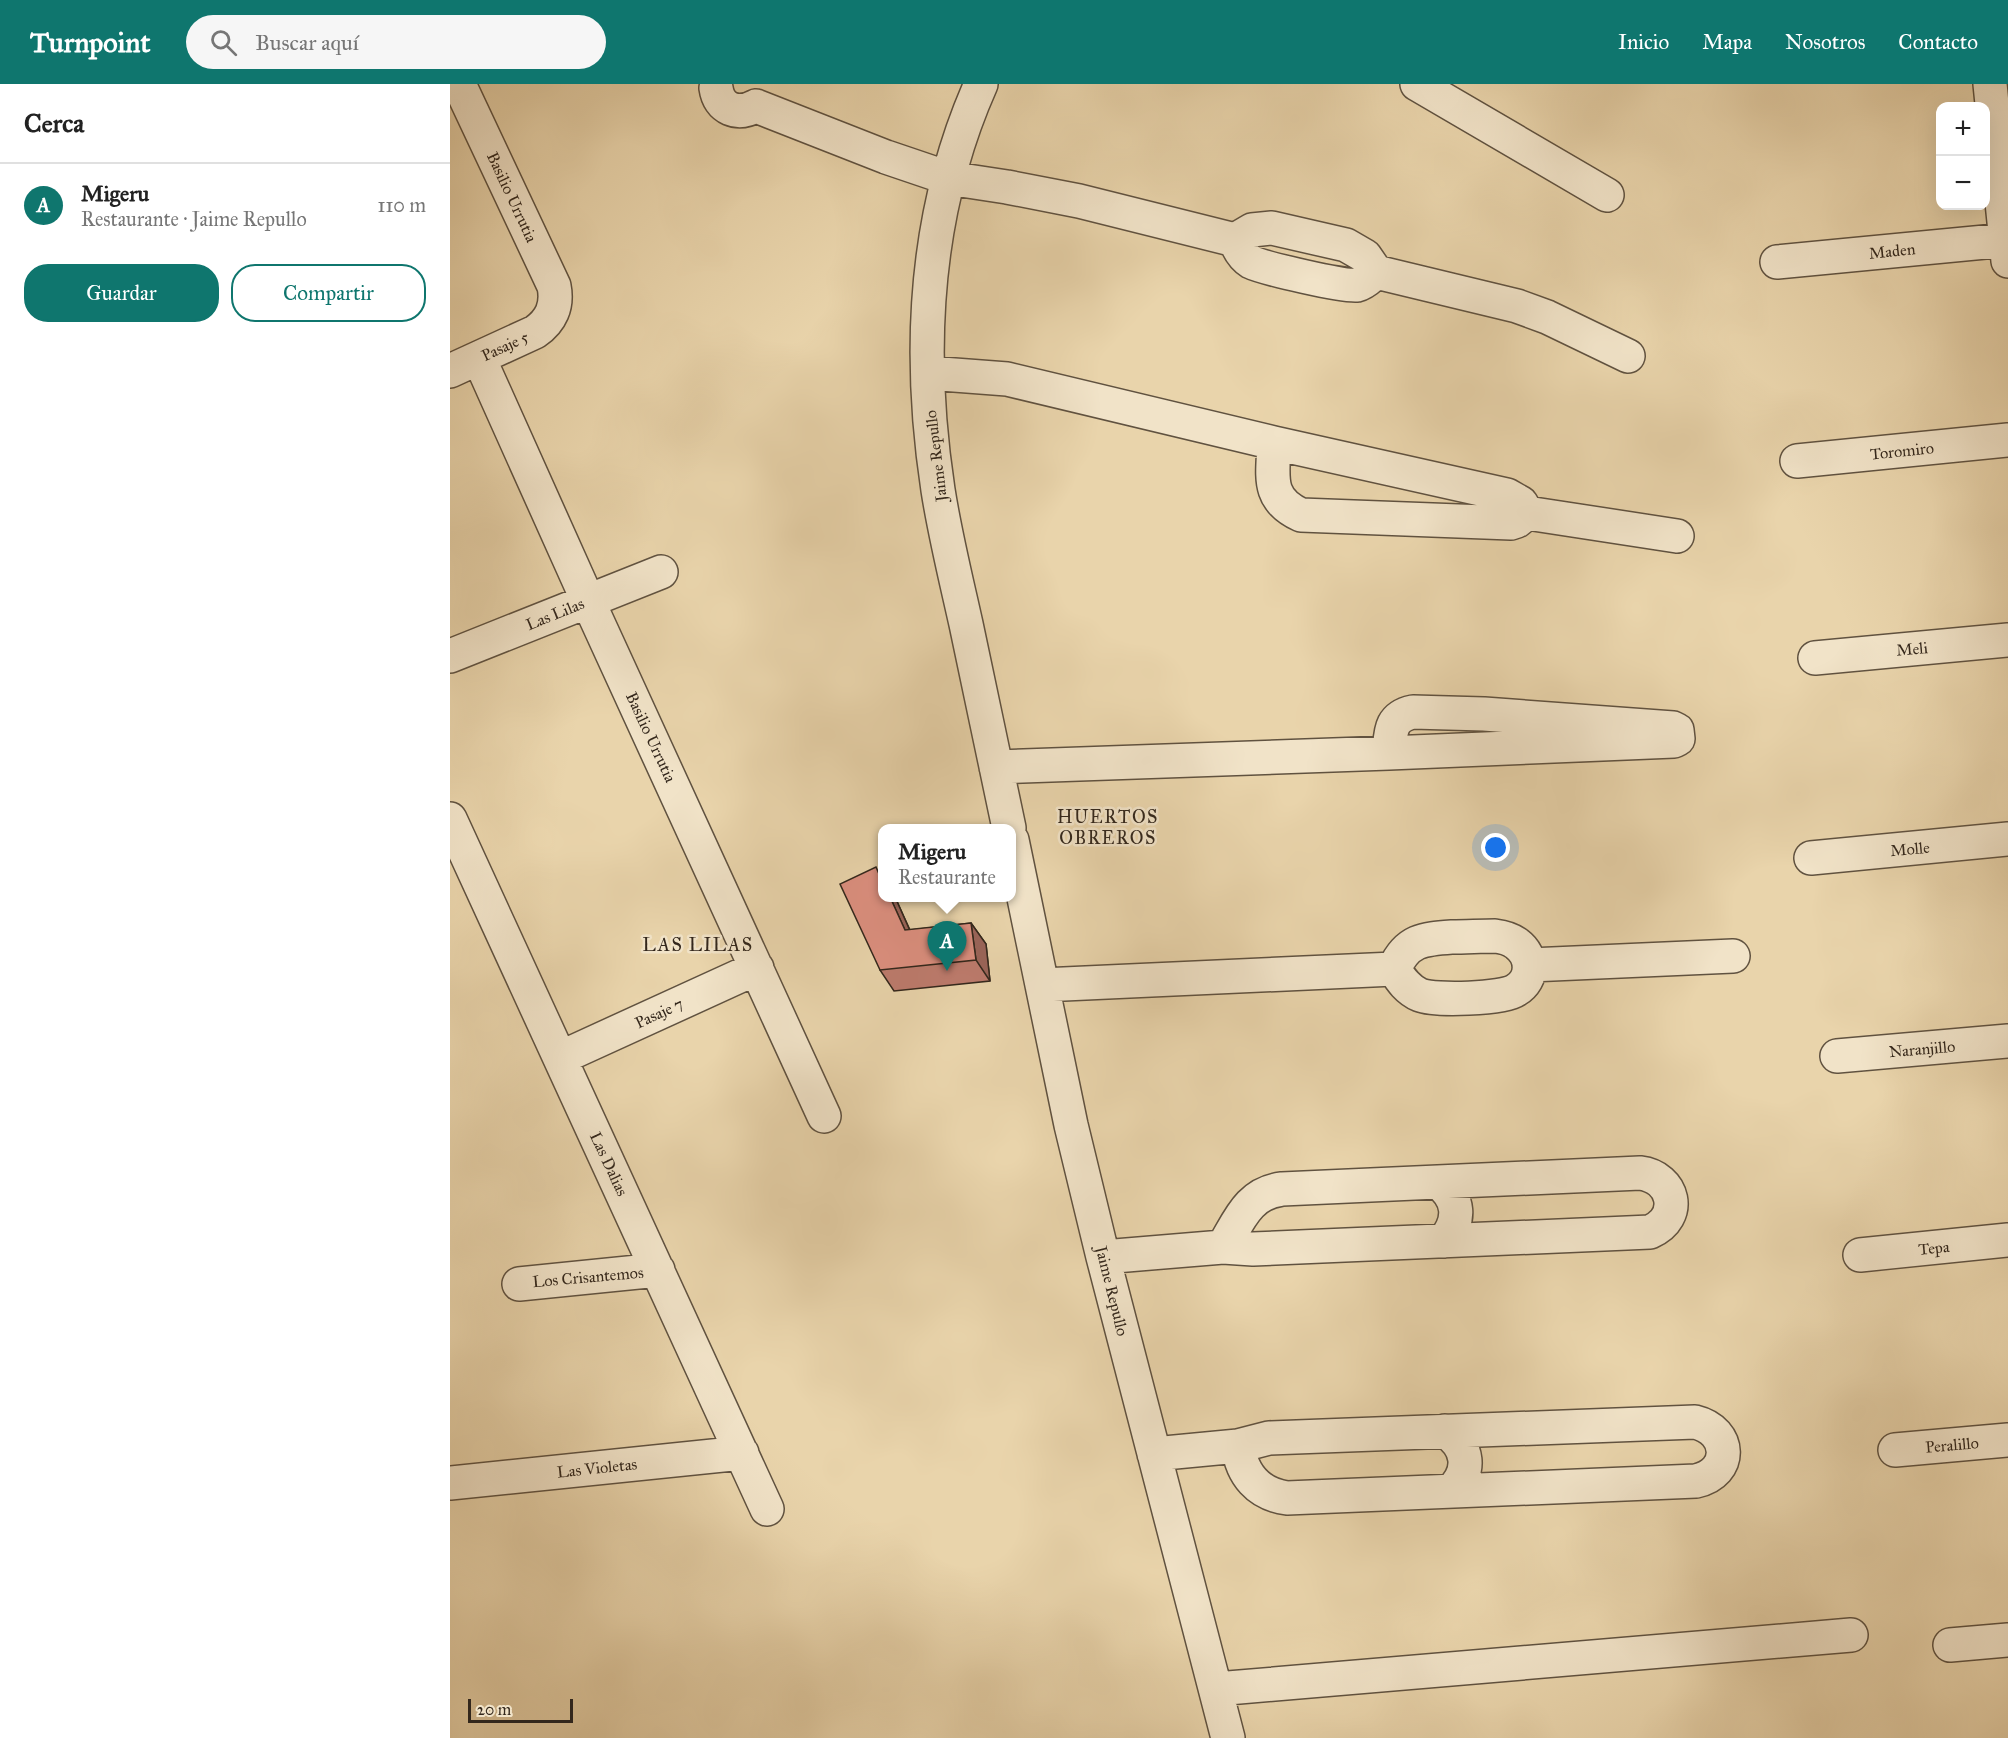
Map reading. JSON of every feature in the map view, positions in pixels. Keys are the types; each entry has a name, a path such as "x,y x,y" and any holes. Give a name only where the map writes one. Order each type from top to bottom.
{"street":[{"name":"Basilio Urrutia","path":"459,84 554,286 556,295 553,312"},
{"name":"Jaime Repullo","path":"981,84 959,140 948,178 933,248 928,310 928,373 931,432 939,491 1008,824"},
{"path":"1417,84 1607,195"},
{"path":"1990,84 2007,252"},
{"path":"728,89 886,157 948,178 1079,201 1235,240 1250,261 1339,284 1358,284 1368,280 1376,272 1517,306 1547,317 1628,356"},
{"name":"Maden","path":"1778,262 2007,252"},
{"name":"Pasaje 5","path":"450,371 535,332 549,321 553,312"},
{"name":"Basilio Urrutia","path":"479,358 824,1116"},
{"path":"928,373 1007,379 1274,443 1508,495 1521,503 1527,513"},
{"name":"Toromiro","path":"1797,461 2008,440"},
{"path":"1274,443 1273,476 1276,495 1282,504 1301,515 1511,523 1527,513 1677,536"},
{"name":"Las Lilas","path":"450,656 661,572"},
{"name":"Meli","path":"1815,658 2008,640"},
{"path":"996,767 1389,753 1674,741 1678,739 1678,735 1677,730 1673,728 1484,714 1413,712 1398,718 1393,725 1389,753"},
{"name":"Las Dalias","path":"450,819 767,1509"},
{"name":"Molle","path":"1811,858 2008,839"},
{"name":"Jaime Repullo","path":"1016,863 1071,1125 1102,1257 1228,1738"},
{"path":"1495,936 1516,943 1525,952 1530,965 1528,976 1515,992 1497,997 1434,999 1421,996 1410,989 1394,969 1406,950 1422,940 1495,936"},
{"path":"1530,965 1733,956"},
{"name":"Pasaje 7","path":"560,1059 757,968"},
{"path":"1042,985 1394,969"},
{"name":"Naranjillo","path":"1837,1056 2008,1041"},
{"path":"1102,1257 1223,1247 1253,1249 1650,1232 1665,1223 1670,1212 1671,1200 1663,1183 1648,1174 1640,1173 1273,1190 1254,1200 1246,1209 1223,1247"},
{"path":"1438,1182 1453,1198 1455,1209 1455,1220 1451,1232 1444,1241"},
{"name":"Tepa","path":"1860,1255 2008,1240"},
{"name":"Los Crisantemos","path":"519,1284 658,1270"},
{"path":"1154,1454 1238,1446 1269,1438 1695,1422 1705,1424 1718,1435 1723,1451 1722,1463 1715,1473 1706,1479 1696,1481 1287,1498 1275,1497 1254,1484 1245,1473 1238,1446"},
{"path":"1445,1431 1462,1447 1465,1458 1465,1470 1460,1482 1451,1491"},
{"name":"Peralillo","path":"1895,1450 2008,1440"},
{"name":"Las Violetas","path":"451,1481 742,1453"},
{"path":"1216,1689 1851,1635"},
{"path":"1950,1645 2008,1640"}],"building":[{"path":"876,867 878,902 892,902 905,930 971,923 976,960 880,970 840,884"}],"place":[{"name":"Migeru","path":"947,971"}],"district":[{"name":"HUERTOS OBREROS","path":"1108,827"},
{"name":"LAS LILAS","path":"698,945"}]}
